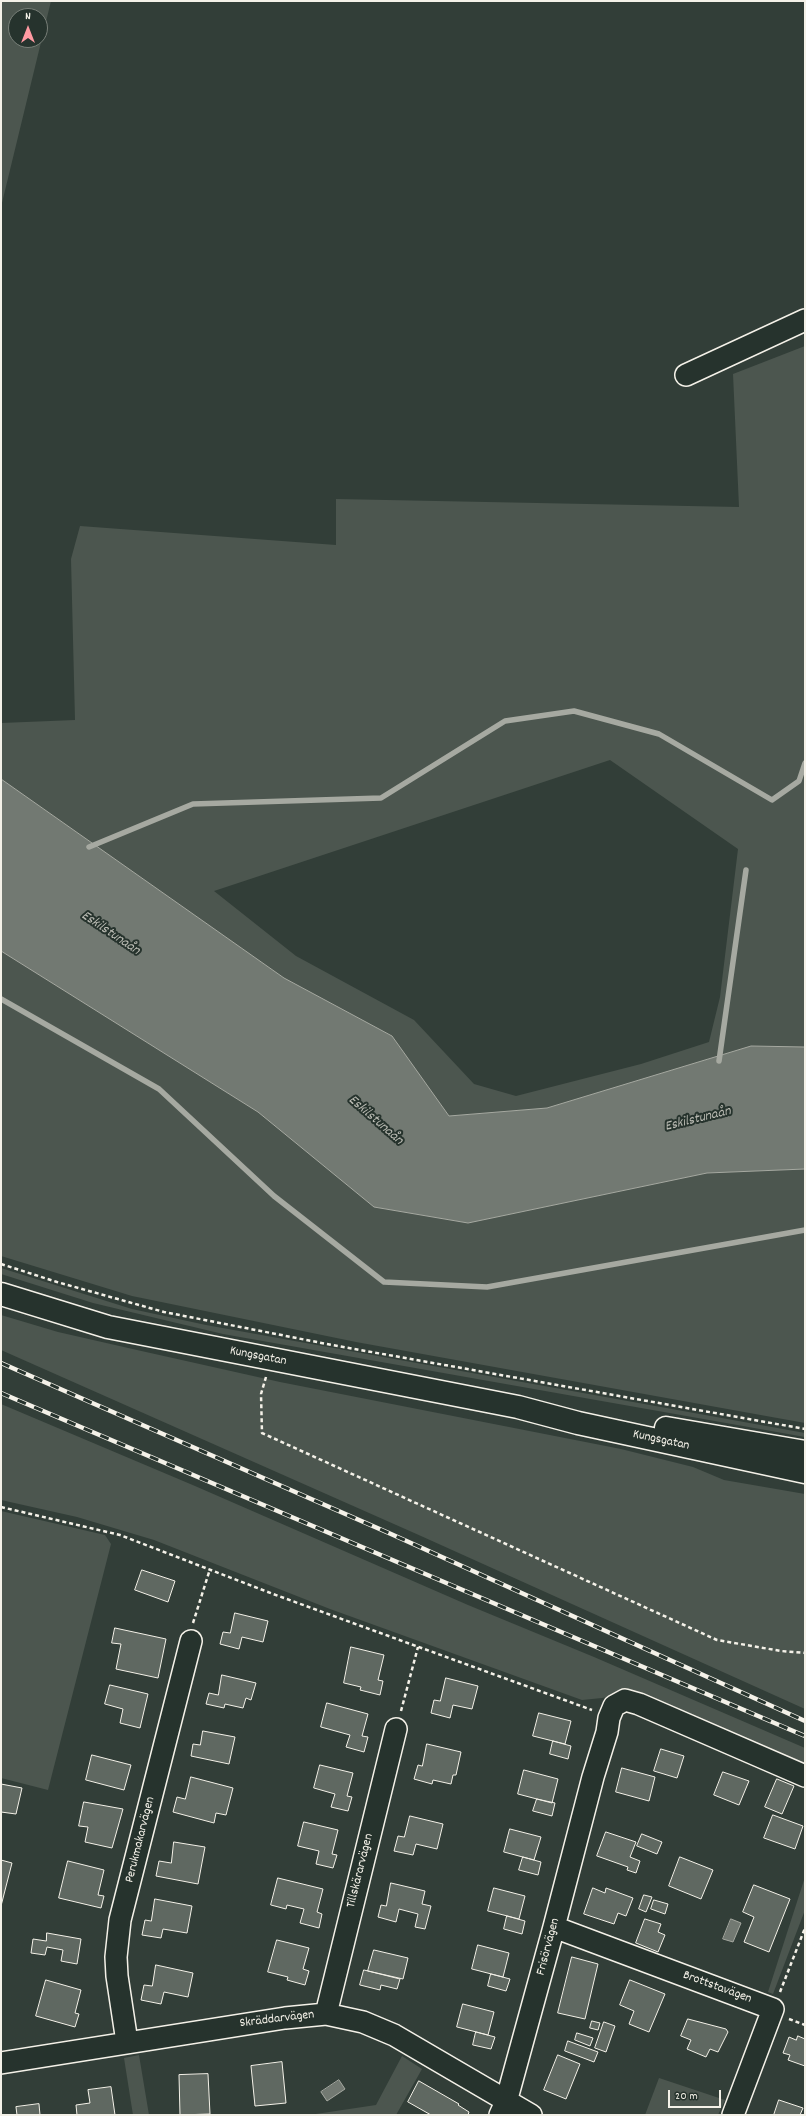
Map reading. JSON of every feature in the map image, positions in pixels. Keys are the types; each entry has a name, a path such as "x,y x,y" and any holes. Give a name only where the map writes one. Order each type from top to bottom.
{"main road":[{"name":"Kungsgatan","path":"1,1294 108,1326 271,1359 518,1406 580,1413 805,1452"},
{"name":"Kungsgatan","path":"518,1406 578,1423 805,1472"}],"street":[{"path":"686,375 805,320"},
{"name":"Perukmakarvägen","path":"127,2042 117,1976 116,1957 120,1920 191,1641"},
{"path":"609,1718 614,1706 625,1700 632,1702 805,1776"},
{"name":"Frisörvägen","path":"503,2108 554,1927 593,1777 607,1732 609,1718"},
{"name":"Tillskärarvägen","path":"326,2014 396,1729"},
{"name":"Brottstavägen","path":"554,1927 773,2009"},
{"path":"733,2115 773,2009"},
{"name":"Skräddarvägen","path":"1,2063 285,2018 326,2014 362,2022 394,2035 503,2108 531,2115"}],"path":[{"path":"1,1264 87,1291 164,1312 332,1344 805,1429"},
{"path":"271,1359 261,1394 262,1433 717,1640 782,1651 805,1652"},
{"path":"1,1506 120,1535 609,1718"},
{"path":"191,1641 194,1618 210,1569"},
{"path":"396,1729 418,1647"},
{"path":"773,2009 805,1928"}],"shaded area":[{"path":"1,1 51,1 48,13 48,8 8,8 8,48 40,48 1,207"},
{"path":"805,346 805,1047 751,1046 547,1108 449,1116 392,1036 284,978 1,779 1,723 75,720 71,559 80,526 336,545 336,499 739,507 733,374","holes":["610,760 738,849 720,997 709,1042 641,1064 516,1096 474,1084 414,1020 296,956 214,891"]},
{"path":"1,951 258,1112 374,1207 468,1223 707,1173 805,1169 805,1423 356,1342 132,1296 1,1256"},
{"path":"1,1268 132,1309 206,1325 805,1433 805,1437 223,1334 93,1303 1,1274"},
{"path":"1,1315 58,1332 280,1382 621,1449 693,1467 724,1480 805,1494 805,1709 421,1536 1,1350"},
{"path":"1,1404 805,1748 805,1769 626,1693 582,1700 330,1609 154,1540 77,1517 1,1500"},
{"path":"1,1511 105,1535 111,1544 48,1790 1,1778"},
{"path":"805,1877 805,1910 773,1994 768,1992"},
{"path":"139,2055 149,2115 133,2115 124,2058"},
{"path":"402,2056 422,2069 396,2115 309,2115 376,2105"},
{"path":"659,2078 725,2100 718,2115 645,2115"}],"water":[{"name":"Eskilstunaån","path":"1,779 284,978 392,1036 449,1116 547,1108 751,1046 805,1047 805,1169 707,1173 468,1223 374,1207 258,1112 1,951"},
{"path":"731,1919 741,1923 733,1942 723,1939"},
{"path":"339,2080 345,2089 327,2101 321,2092"}],"building":[{"path":"142,1570 175,1581 168,1602 135,1590"},
{"path":"235,1613 268,1621 263,1642 242,1637 239,1649 220,1644 223,1632 230,1633"},
{"path":"115,1628 166,1639 158,1678 116,1669 121,1644 112,1643"},
{"path":"351,1647 384,1655 378,1680 383,1681 380,1695 360,1690 361,1687 344,1683"},
{"path":"222,1675 256,1683 251,1700 246,1698 243,1708 225,1704 224,1708 206,1704 209,1693 218,1695"},
{"path":"446,1678 478,1686 472,1709 453,1705 450,1718 431,1713 434,1700 440,1701"},
{"path":"110,1685 148,1694 140,1728 120,1723 123,1709 105,1704"},
{"path":"327,1703 368,1714 362,1736 368,1737 364,1752 346,1747 350,1735 321,1727"},
{"path":"539,1713 571,1721 565,1744 533,1736"},
{"path":"203,1731 235,1737 229,1764 191,1756 193,1744 200,1745"},
{"path":"553,1741 571,1746 568,1759 550,1754"},
{"path":"427,1744 461,1752 456,1775 453,1775 451,1784 433,1780 432,1784 414,1779 418,1765 422,1766"},
{"path":"661,1749 684,1756 677,1778 654,1771"},
{"path":"92,1755 131,1765 124,1790 86,1780"},
{"path":"320,1765 353,1773 347,1796 352,1797 348,1811 331,1807 335,1794 314,1788"},
{"path":"622,1768 655,1777 649,1801 616,1792"},
{"path":"524,1770 558,1779 552,1803 518,1794"},
{"path":"723,1772 749,1781 739,1805 714,1795"},
{"path":"191,1777 233,1788 226,1815 216,1813 214,1823 173,1812 177,1797 185,1799"},
{"path":"777,1779 794,1786 782,1814 765,1807"},
{"path":"1,1784 22,1788 16,1814 1,1812"},
{"path":"537,1799 555,1803 552,1816 533,1811"},
{"path":"84,1802 123,1809 112,1848 85,1842 88,1827 79,1826"},
{"path":"773,1815 803,1826 795,1849 764,1838"},
{"path":"410,1816 443,1824 437,1849 416,1844 413,1855 394,1851 398,1836 404,1837"},
{"path":"304,1822 338,1830 332,1854 337,1855 333,1868 316,1864 319,1851 298,1846"},
{"path":"510,1829 541,1837 534,1860 504,1852"},
{"path":"606,1832 636,1842 630,1857 640,1861 636,1873 627,1870 628,1867 597,1856"},
{"path":"642,1834 662,1842 657,1854 637,1846"},
{"path":"174,1842 205,1847 198,1884 156,1876 159,1861 171,1863"},
{"path":"523,1857 541,1862 538,1875 519,1870"},
{"path":"680,1857 713,1870 701,1899 669,1886"},
{"path":"1,1860 12,1863 1,1906"},
{"path":"68,1861 104,1870 98,1895 104,1896 101,1908 59,1898"},
{"path":"278,1878 323,1889 317,1912 322,1914 319,1928 300,1923 304,1909 287,1905 286,1909 271,1905"},
{"path":"391,1883 425,1891 422,1904 431,1906 425,1929 415,1927 418,1914 399,1909 396,1922 378,1917 381,1905 386,1906"},
{"path":"754,1885 790,1899 769,1952 744,1942 754,1917 743,1912"},
{"path":"494,1888 525,1896 519,1919 488,1911"},
{"path":"593,1888 605,1893 606,1888 633,1898 626,1916 618,1913 614,1924 584,1914"},
{"path":"644,1895 652,1897 646,1912 639,1909"},
{"path":"155,1899 192,1906 187,1933 163,1929 161,1938 142,1935 145,1920 151,1921"},
{"path":"654,1900 668,1904 665,1914 651,1909"},
{"path":"507,1916 525,1921 522,1934 504,1929"},
{"path":"645,1919 661,1924 658,1932 665,1935 658,1952 636,1943"},
{"path":"47,1933 81,1939 77,1964 61,1961 63,1950 47,1947 45,1955 31,1953 33,1939 46,1941"},
{"path":"277,1940 309,1948 303,1969 309,1971 305,1985 287,1980 288,1977 268,1972"},
{"path":"478,1945 509,1953 503,1977 472,1969"},
{"path":"374,1950 408,1958 403,1979 368,1971"},
{"path":"572,1957 598,1964 585,2019 558,2013"},
{"path":"156,1965 193,1973 188,1997 164,1992 161,2004 141,2000 144,1985 152,1986"},
{"path":"364,1970 400,1979 397,1989 381,1985 380,1990 360,1985"},
{"path":"491,1974 510,1979 506,1991 488,1986"},
{"path":"46,1980 81,1990 75,2013 79,2014 75,2027 36,2016"},
{"path":"630,1980 665,1994 649,2032 629,2024 634,2011 620,2005"},
{"path":"463,2004 494,2012 488,2035 457,2027"},
{"path":"688,2019 726,2029 728,2032 718,2052 710,2049 706,2057 687,2049 691,2040 681,2036"},
{"path":"592,2021 600,2023 598,2030 590,2028"},
{"path":"604,2022 615,2026 606,2052 595,2048"},
{"path":"476,2032 495,2037 491,2049 473,2045"},
{"path":"577,2033 593,2038 590,2046 575,2040"},
{"path":"798,2036 805,2039 805,2066 788,2060 790,2055 783,2053 789,2037 796,2040"},
{"path":"568,2041 598,2052 594,2062 565,2051"},
{"path":"558,2055 580,2064 566,2099 544,2090"},
{"path":"282,2062 286,2103 255,2106 251,2066"},
{"path":"208,2074 210,2114 180,2115 179,2075"},
{"path":"419,2081 459,2104 458,2105 469,2112 468,2115 431,2115 408,2102"},
{"path":"111,2087 115,2115 77,2115 76,2105 90,2103 88,2090"},
{"path":"779,2100 803,2108 800,2115 774,2115"},
{"path":"39,2104 40,2115 17,2115 16,2107"}],"waterway":[{"path":"89,847 193,804 381,798 505,721 574,711 659,734 772,800 799,781 805,763"},
{"path":"719,1061 746,870"},
{"path":"1,999 159,1089 274,1196 384,1282 487,1287 805,1230"}],"railway":[{"path":"1,1363 391,1534 805,1721"},
{"path":"1,1393 805,1736"}]}
